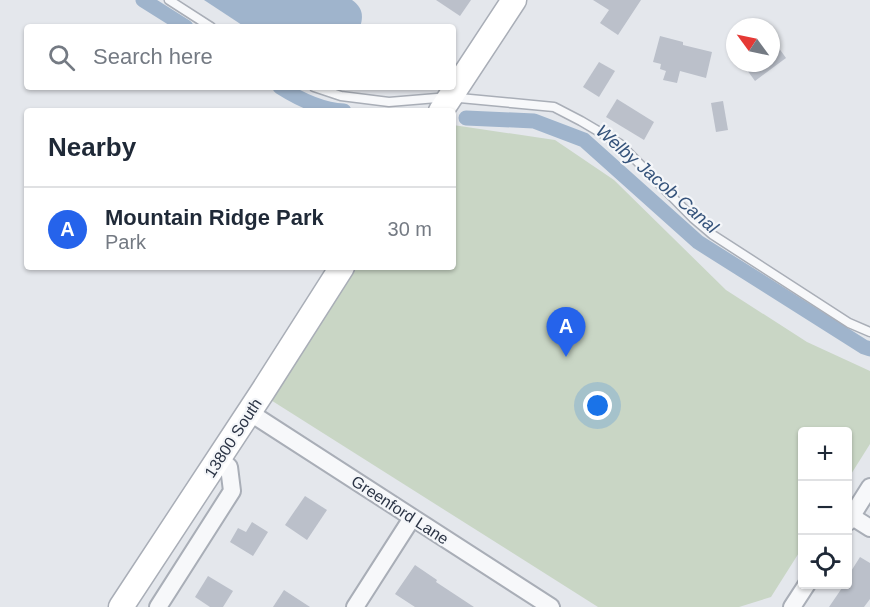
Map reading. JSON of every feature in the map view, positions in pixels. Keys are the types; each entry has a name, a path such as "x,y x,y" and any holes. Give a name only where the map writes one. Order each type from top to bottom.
{"street":[{"path":"456,87 514,0"},
{"path":"445,104 454,90"},
{"name":"13800 South","path":"122,607 340,270"},
{"name":"Greenford Lane","path":"249,412 551,607"},
{"path":"158,607 232,491 229,468 219,458"},
{"path":"852,514 870,487"},
{"path":"355,607 412,518"},
{"path":"852,520 870,528"},
{"path":"792,607 804,589"}],"lane":[{"path":"169,0 206,24"},
{"path":"323,90 341,96 389,102 554,107 620,144 693,218 713,235 849,323 870,332"}],"green space":[{"path":"456,125 555,140 614,180 726,290 807,342 870,371 870,444 852,473 852,427 798,427 798,554 771,597 739,607 598,607 266,397 349,270 456,270"}],"water":[{"path":"204,0 352,0 360,8 362,19 361,24 240,24"}],"building":[{"path":"436,0 471,0 460,16"},
{"path":"593,0 641,0 618,35 600,23 609,10"},
{"path":"660,36 683,42 683,45 712,52 706,78 680,71 677,83 663,80 666,71 660,69 661,64 653,62"},
{"path":"780,50 786,58 780,62"},
{"path":"599,62 615,71 599,97 583,87"},
{"path":"748,72 767,72 755,81"},
{"path":"617,99 654,122 644,140 606,117"},
{"path":"723,101 728,130 716,132 711,103"},
{"path":"305,496 327,510 307,540 285,525"},
{"path":"252,522 268,532 253,556 230,542 238,528 246,532"},
{"path":"860,557 870,563 870,599 864,607 829,607 841,589 852,589 852,570"},
{"path":"415,565 474,607 415,607 395,594"},
{"path":"208,576 233,591 223,607 210,607 195,597"},
{"path":"284,590 310,607 273,607"}],"waterway":[{"name":"Welby Jacob Canal","path":"143,0 181,24"},
{"name":"Welby Jacob Canal","path":"285,90 324,108"},
{"name":"Welby Jacob Canal","path":"466,118 534,121 584,140 698,242 870,349"}],"place":[{"name":"Mountain Ridge Park","path":"566,357"}]}
